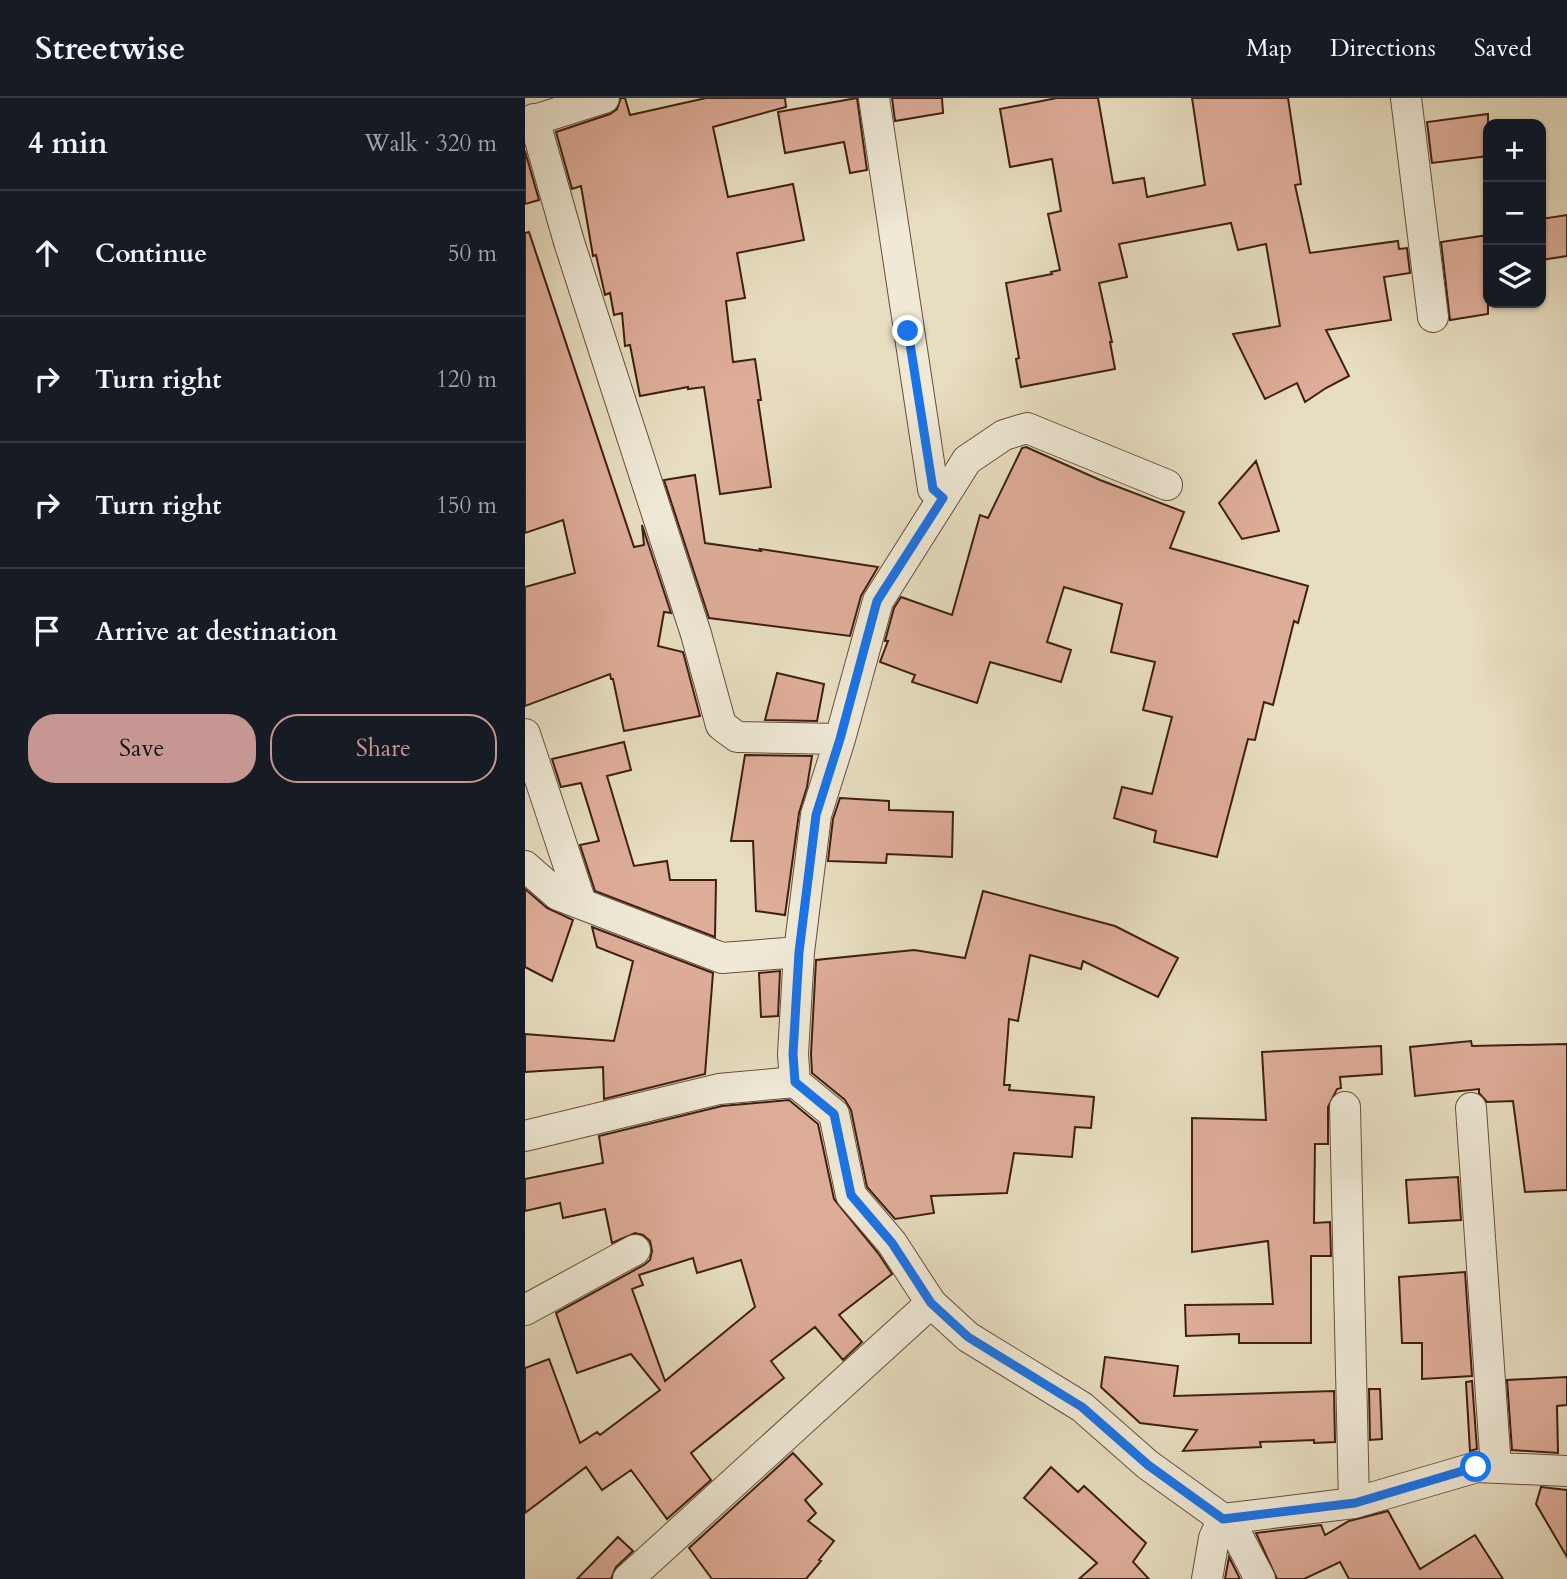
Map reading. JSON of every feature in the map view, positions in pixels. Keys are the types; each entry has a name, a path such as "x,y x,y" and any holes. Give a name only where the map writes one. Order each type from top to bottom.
{"street":[{"path":"604,98 530,121 696,634 720,725 737,737 840,739"},
{"path":"874,98 933,489 943,498"},
{"path":"1406,98 1433,317"},
{"path":"795,1082 793,1054 799,952 816,815 840,739 877,601 967,460 1005,435 1027,428 1167,485"},
{"path":"525,734 581,903"},
{"path":"525,866 558,895 722,958 799,952"},
{"path":"525,1136 719,1089 795,1082 834,1114 851,1195 892,1243 931,1303 968,1337 1082,1407 1148,1465 1223,1519 1237,1535 1260,1579"},
{"path":"1345,1107 1355,1503"},
{"path":"1471,1108 1496,1468"},
{"path":"525,1310 635,1250"},
{"path":"628,1579 931,1303"},
{"path":"1223,1519 1355,1503 1476,1467 1567,1471"},
{"path":"1206,1579 1214,1538 1223,1519"}],"building":[{"path":"621,98 625,98 630,115 706,98 785,98 786,107 713,127 728,197 793,184 804,240 737,253 745,298 726,301 733,362 755,359 761,400 758,400 771,487 720,494 704,387 688,387 640,396 630,345 625,346 622,313 614,315 610,293 605,295 596,255 593,256 581,186 572,189 556,132 610,114 617,109"},
{"path":"857,98 867,170 850,173 844,142 785,153 778,112"},
{"path":"892,98 942,98 943,113 895,121"},
{"path":"1057,98 1098,98 1113,183 1144,178 1147,197 1205,185 1192,98 1288,98 1301,184 1295,185 1310,253 1398,241 1399,249 1407,248 1410,273 1384,277 1391,320 1326,330 1349,376 1305,402 1297,383 1265,399 1233,334 1280,326 1266,244 1238,250 1231,223 1119,244 1127,277 1099,283 1115,369 1021,387 1016,359 1019,358 1006,283 1060,270 1048,214 1061,211 1052,159 1010,167 1000,109"},
{"path":"1488,114 1488,119 1483,119 1483,157 1432,163 1427,122"},
{"path":"525,151 539,200 525,204"},
{"path":"1567,215 1567,256 1546,259 1546,218"},
{"path":"529,232 634,547 644,545 642,525 671,613 664,612 658,646 683,652 700,716 624,731 610,674 525,706 525,587 575,573 563,520 525,533 525,233"},
{"path":"1483,236 1483,308 1488,308 1488,314 1450,320 1441,242"},
{"path":"1026,447 1100,480 1184,512 1170,548 1308,586 1298,623 1294,621 1273,705 1264,702 1255,740 1248,739 1217,857 1154,842 1156,831 1114,818 1122,787 1152,794 1172,717 1143,710 1155,662 1111,652 1122,604 1064,587 1047,642 1071,650 1061,682 990,662 977,703 912,682 915,675 880,662 888,641 885,641 894,608 901,597 952,615 980,515 988,518 1022,448"},
{"path":"1256,461 1279,531 1242,539 1219,503"},
{"path":"695,475 705,543 878,567 861,596 850,636 709,618 664,480"},
{"path":"777,673 824,684 817,721 765,720"},
{"path":"624,742 631,770 607,776 634,866 667,861 670,880 716,880 715,937 595,891 580,845 599,841 581,783 561,787 552,759"},
{"path":"745,755 812,756 799,813 785,915 756,911 753,841 731,841"},
{"path":"840,798 889,801 889,810 953,812 952,857 887,854 886,863 828,861 833,819"},
{"path":"525,889 547,908 573,920 552,981 525,967"},
{"path":"983,891 1115,926 1178,958 1158,997 1083,961 1081,969 1030,955 1018,1021 1009,1019 1004,1085 1010,1085 1009,1090 1094,1097 1091,1128 1075,1127 1072,1157 1014,1153 1007,1193 931,1196 934,1213 895,1219 867,1187 851,1110 845,1100 812,1073 816,960 914,950 965,958"},
{"path":"592,927 713,973 705,1074 604,1099 603,1067 525,1072 525,1034 614,1041 633,961 597,947"},
{"path":"780,971 778,1016 761,1017 759,973"},
{"path":"1471,1041 1472,1046 1567,1044 1567,1190 1525,1192 1513,1101 1487,1102 1479,1089 1415,1096 1410,1047"},
{"path":"1381,1046 1382,1074 1340,1077 1341,1088 1337,1089 1328,1107 1328,1144 1315,1144 1314,1223 1330,1222 1331,1256 1311,1256 1311,1343 1239,1343 1239,1334 1186,1336 1185,1305 1273,1304 1268,1241 1192,1252 1192,1118 1266,1120 1262,1052"},
{"path":"789,1100 818,1124 834,1199 892,1274 839,1315 862,1342 843,1360 815,1327 771,1361 784,1378 691,1453 711,1480 667,1519 631,1470 602,1490 586,1467 525,1513 525,1368 549,1359 580,1443 597,1432 600,1435 660,1390 631,1354 577,1373 556,1313 644,1265 650,1260 650,1241 635,1233 612,1243 605,1209 563,1218 560,1203 525,1211 525,1179 603,1163 599,1136 722,1106","holes":["693,1258 697,1273 741,1260 755,1307 665,1381 632,1289 643,1285 639,1275"]},
{"path":"1458,1177 1461,1220 1409,1223 1406,1180"},
{"path":"1465,1272 1472,1376 1422,1379 1422,1343 1402,1343 1399,1277"},
{"path":"1105,1357 1178,1366 1174,1396 1334,1391 1335,1442 1260,1442 1261,1447 1183,1451 1197,1430 1140,1423 1101,1387"},
{"path":"1567,1377 1567,1405 1557,1406 1558,1453 1512,1450 1507,1380"},
{"path":"1472,1381 1477,1449 1470,1451 1466,1382"},
{"path":"1369,1389 1380,1389 1382,1439 1370,1440"},
{"path":"793,1453 822,1484 805,1500 816,1513 808,1521 834,1541 806,1579 712,1579 689,1548"},
{"path":"1051,1467 1078,1492 1084,1486 1146,1543 1133,1562 1149,1579 1079,1579 1097,1563 1024,1498"},
{"path":"1541,1487 1567,1490 1567,1557 1536,1504"},
{"path":"1388,1511 1420,1569 1475,1535 1503,1579 1349,1579 1340,1562 1304,1579 1277,1579 1256,1533 1321,1525 1325,1535 1349,1521"},
{"path":"618,1537 633,1551 616,1567 611,1579 577,1579"},
{"path":"1229,1557 1240,1579 1225,1579"}],"route":[{"path":"908,331 933,489 943,498 877,601 840,739 816,815 799,952 793,1054 795,1082 834,1114 851,1195 892,1243 931,1303 968,1337 1082,1407 1148,1465 1223,1519 1355,1503 1476,1467"}]}
